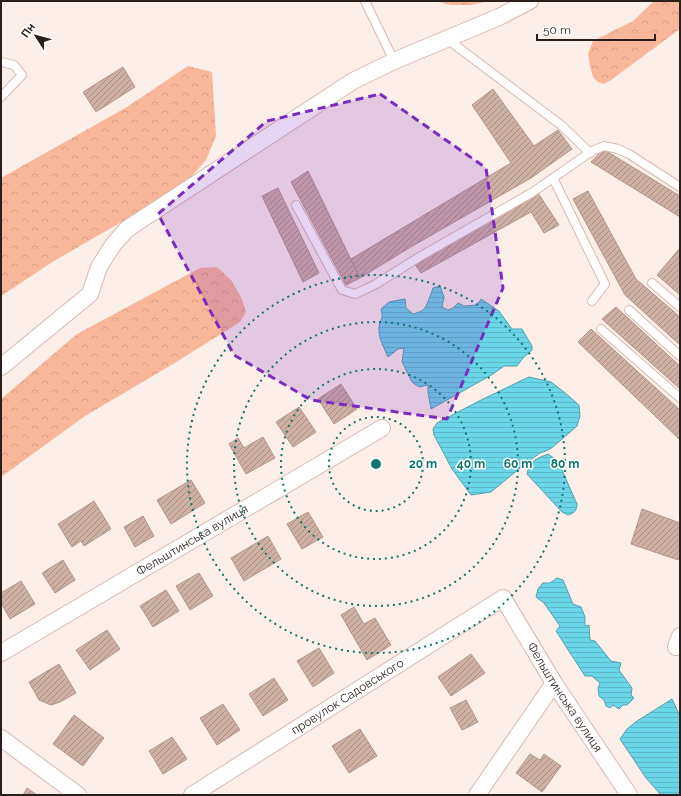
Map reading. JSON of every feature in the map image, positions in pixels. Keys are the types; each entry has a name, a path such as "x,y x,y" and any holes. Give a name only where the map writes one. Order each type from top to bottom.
{"street":[{"path":"1,367 90,294 99,266 113,245 128,229 353,81 394,61 499,17 530,1"},
{"name":"Фельштинська вулиця","path":"1,653 382,428"},
{"name":"Фельштинська вулиця","path":"503,598 554,683 629,795"},
{"name":"провулок Садовського","path":"192,795 503,598"},
{"path":"477,795 554,683"},
{"path":"1,738 78,795"}],"lane":[{"path":"365,1 394,61"},
{"path":"446,39 561,125 590,153"},
{"path":"1,62 14,66 22,75 1,97"},
{"path":"296,205 342,290 355,294 376,284 421,256 533,192 590,153 604,146 618,149 629,154 680,188"},
{"path":"553,178 605,284 592,301"},
{"path":"652,283 680,307"},
{"path":"629,310 680,356"},
{"path":"601,329 680,398"}],"highlighted area":[{"path":"380,94 486,168 503,288 447,419 311,400 234,355 158,214 267,121"}],"green space":[{"path":"435,1 489,1 471,5 451,5"},
{"path":"654,1 680,1 680,29 611,80 604,84 598,82 593,77 588,54 593,41 633,21"},
{"path":"188,66 212,72 216,136 206,160 182,187 54,261 1,296 1,178 127,107"},
{"path":"217,267 231,280 242,299 246,312 240,322 85,416 1,477 1,399 77,334 200,268"}],"water":[{"path":"440,286 444,297 442,307 448,310 453,308 458,303 464,306 477,305 481,299 499,311 512,329 522,329 532,346 532,350 517,366 504,366 493,374 431,409 428,385 419,387 412,382 402,362 404,348 398,349 388,357 380,339 379,324 382,317 381,309 389,302 405,299 406,308 413,314 423,310 433,288"},
{"path":"529,377 551,382 579,405 580,416 577,426 553,447 540,453 526,463 491,492 471,495 452,469 434,435 433,429 437,423"},
{"path":"548,454 558,461 577,504 575,511 568,515 562,512 527,474 532,463"},
{"path":"557,578 563,580 573,604 581,607 585,617 585,626 589,625 590,640 595,641 611,661 621,663 619,670 632,688 631,695 634,698 627,705 623,705 619,709 613,705 610,708 606,706 604,700 599,696 598,688 600,683 592,676 585,676 556,631 560,626 544,603 536,597 538,589 543,583 550,583"},
{"path":"672,699 680,716 680,795 661,795 646,778 620,739 627,729 637,721"}],"building":[{"path":"123,67 135,87 96,112 83,92"},
{"path":"493,89 534,146 558,130 572,149 531,178 360,278 351,259 511,163 472,105"},
{"path":"603,149 680,196 680,217 591,162"},
{"path":"308,171 360,278 346,285 291,182"},
{"path":"278,188 319,273 303,282 262,196"},
{"path":"588,191 636,279 680,317 680,345 625,295 573,199"},
{"path":"538,193 559,225 544,233 531,212 421,273 414,263"},
{"path":"680,248 680,295 657,275"},
{"path":"616,307 680,366 680,389 602,319"},
{"path":"591,329 680,410 680,440 578,342"},
{"path":"341,384 357,409 334,424 318,399"},
{"path":"299,407 316,432 293,447 276,422"},
{"path":"263,437 275,458 246,474 229,444 238,438 244,448"},
{"path":"191,480 205,503 171,524 157,500"},
{"path":"94,501 111,529 84,546 81,541 72,547 58,524"},
{"path":"642,509 680,523 680,554 678,560 631,544"},
{"path":"308,512 323,537 302,549 287,524"},
{"path":"143,516 154,536 135,547 124,527"},
{"path":"268,536 281,559 244,581 231,558"},
{"path":"63,560 75,580 55,593 42,573"},
{"path":"199,573 213,596 190,610 176,586"},
{"path":"21,581 35,604 10,619 1,603 1,593"},
{"path":"166,590 179,611 153,627 140,606"},
{"path":"354,607 364,624 375,618 391,645 367,660 341,615"},
{"path":"107,630 120,649 90,670 76,650"},
{"path":"319,648 334,673 313,687 297,661"},
{"path":"471,654 485,673 451,696 438,677"},
{"path":"59,664 76,693 51,705 39,700 29,682"},
{"path":"274,678 288,700 263,716 249,694"},
{"path":"466,700 478,722 462,730 450,708"},
{"path":"223,704 240,730 217,745 200,718"},
{"path":"74,715 104,738 83,766 53,744"},
{"path":"360,729 377,756 349,773 332,746"},
{"path":"172,737 187,759 163,774 149,751"},
{"path":"530,754 540,760 544,754 561,766 542,792 516,773"},
{"path":"27,788 37,795 23,795"}]}
